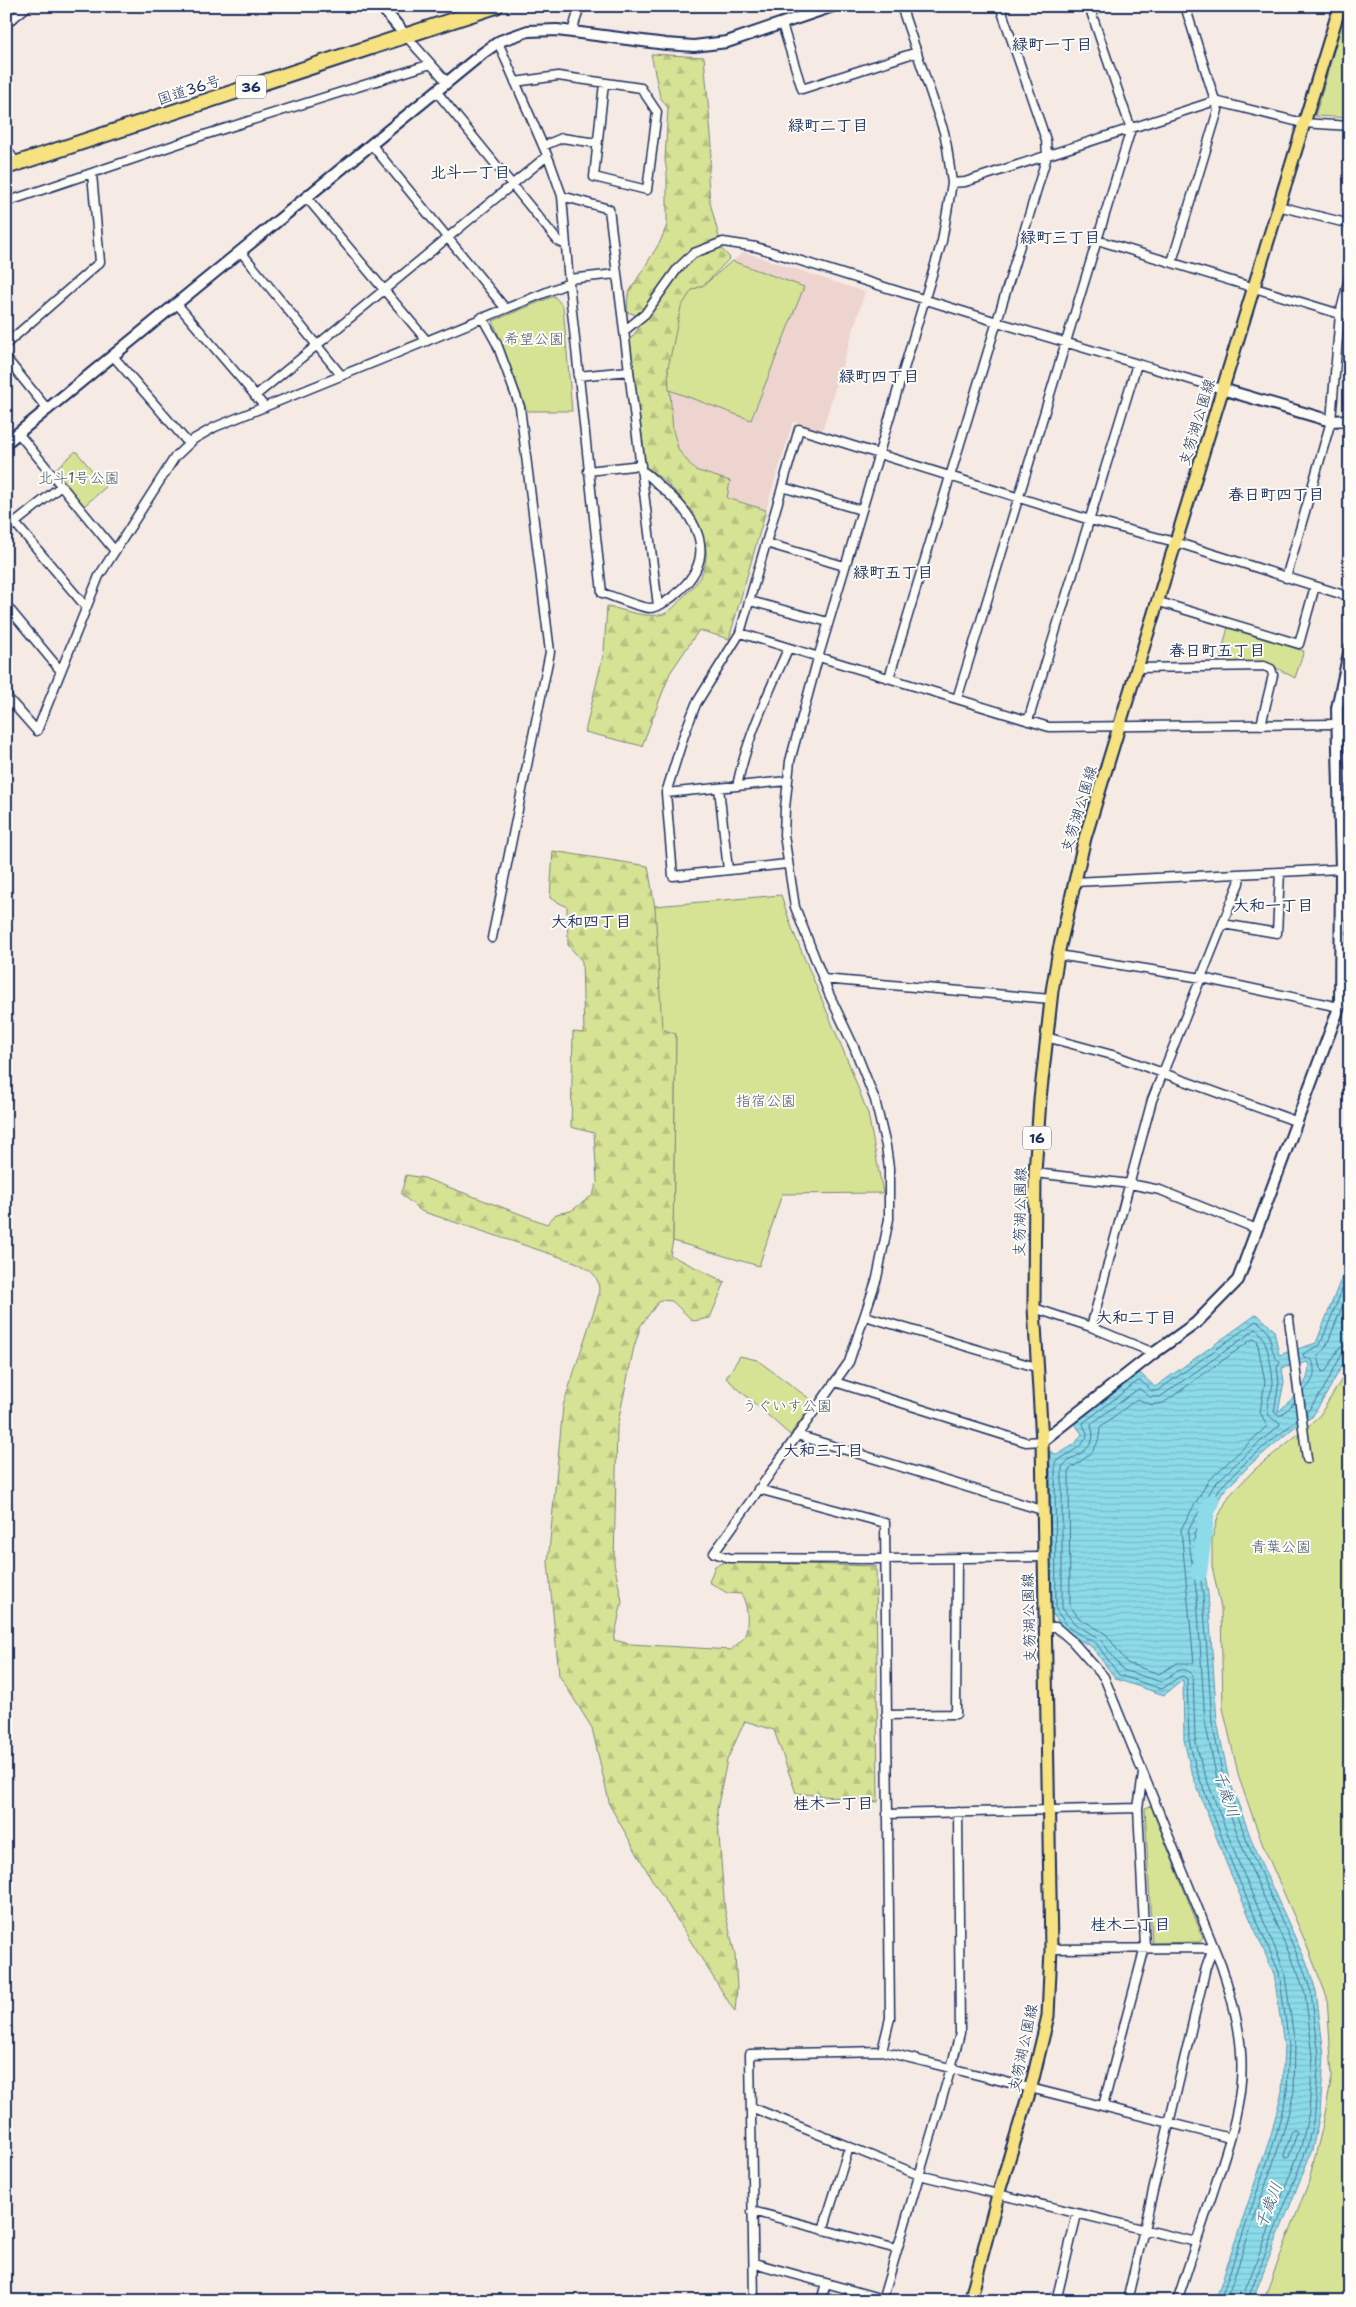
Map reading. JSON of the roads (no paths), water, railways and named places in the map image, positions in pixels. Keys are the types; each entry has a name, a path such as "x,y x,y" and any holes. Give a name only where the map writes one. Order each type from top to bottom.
{"highway":[{"name":"国道36号","path":"11,166 496,6"}],"main road":[{"name":"支笏湖公園線","path":"970,2301 998,2196 1031,2087 1048,2016 1051,1949 1049,1810 1042,1557 1042,1442 1034,1308 1035,1173 1046,1037 1058,955 1085,838 1120,727 1156,601 1340,6"}],"street":[{"path":"6,24 28,6"},
{"path":"381,6 447,82"},
{"path":"572,32 579,9 585,6"},
{"path":"6,443 498,42 528,31 557,30 694,46 727,42 833,6"},
{"path":"901,6 944,132 952,183 942,241 844,566 790,761 784,835 795,907 823,979 854,1047 875,1100 889,1168 889,1219 877,1278 848,1362 714,1553 730,1558 884,1560 1042,1557"},
{"path":"889,678 1047,156 1046,140 1000,6"},
{"path":"957,699 1130,129 1089,6"},
{"path":"1172,262 1218,110 1185,6"},
{"path":"782,24 802,89 917,52"},
{"path":"498,42 543,146 562,196 578,376 588,471 602,593 650,608 658,606 677,593 698,569 702,556 698,536 688,513 676,499 641,468 588,471"},
{"path":"6,202 201,136 431,64"},
{"path":"515,82 558,76 641,88 657,112 648,190 594,177 604,83"},
{"path":"436,91 558,241 566,245"},
{"path":"952,183 964,182 1215,101 1303,123 1350,126"},
{"path":"543,146 562,138 597,143"},
{"path":"371,144 449,237 505,308"},
{"path":"6,148 11,166"},
{"path":"256,396 547,156"},
{"path":"6,344 100,262 92,174"},
{"path":"562,196 609,209 658,606"},
{"path":"306,198 426,341"},
{"path":"1278,206 1350,224"},
{"path":"1097,240 1340,314 1350,314"},
{"path":"624,331 645,314 678,268 694,253 723,242 756,247 924,300 1331,421 1350,420"},
{"path":"241,252 340,375"},
{"path":"6,696 37,731 99,576 155,486 175,457 189,444 215,427 569,281 616,274"},
{"path":"1286,578 1331,421 1340,314 1350,274"},
{"path":"177,304 265,407"},
{"path":"482,317 497,344 520,407 550,652 492,938"},
{"path":"113,356 189,444"},
{"path":"6,358 48,410"},
{"path":"1028,721 1137,364"},
{"path":"578,376 629,371"},
{"path":"787,864 673,876 666,793 696,704 740,633 799,430 1090,520 1175,542 1350,598"},
{"path":"18,433 115,551"},
{"path":"6,530 61,486"},
{"path":"782,487 861,510"},
{"path":"15,523 86,607"},
{"path":"766,543 844,566"},
{"path":"1156,601 1298,644 1314,586"},
{"path":"750,601 828,622"},
{"path":"6,604 60,670"},
{"path":"740,633 1049,727 1336,724"},
{"path":"835,1382 1026,1442 1042,1442 1154,1353 1196,1323 1234,1286 1238,1280 1298,1122 1339,1007 1341,869 1336,708 1350,648"},
{"path":"737,786 742,758 757,718 788,649"},
{"path":"1137,668 1264,666 1271,669 1273,675 1261,725"},
{"path":"666,793 788,781"},
{"path":"719,788 728,870"},
{"path":"1074,882 1341,869"},
{"path":"1223,924 1277,934 1280,872"},
{"path":"1092,1327 1147,1116 1239,883 1240,874"},
{"path":"1058,955 1202,978 1339,1007"},
{"path":"823,979 1051,999"},
{"path":"1046,1037 1109,1053 1298,1122"},
{"path":"1035,1173 1130,1184 1160,1190 1257,1230"},
{"path":"1034,1308 1092,1327 1154,1353"},
{"path":"865,1316 1039,1368"},
{"path":"1290,1323 1307,1459"},
{"path":"797,1435 1042,1510"},
{"path":"758,1489 885,1524 890,2018 882,2051"},
{"path":"886,1715 956,1714 957,1559"},
{"path":"1045,1627 1056,1627 1073,1642 1104,1677 1232,1996 1240,2050 1241,2080 1236,2115 1177,2301"},
{"path":"1103,2106 1145,1947 1138,1808 1143,1772"},
{"path":"887,1814 1138,1808"},
{"path":"754,2263 882,2300 960,2033 958,1812"},
{"path":"1051,1949 1213,1948"},
{"path":"1127,2301 1206,1967 1213,1948"},
{"path":"754,2301 750,2054 882,2051 1230,2138"},
{"path":"751,2108 919,2175 998,2196 1196,2242"},
{"path":"823,2230 849,2147"},
{"path":"752,2211 897,2249"},
{"path":"1072,2301 1057,2299 1077,2214"},
{"path":"821,2301 826,2283"}],"water":[{"path":"1350,1256 1350,1351 1312,1417 1297,1425 1252,1463 1223,1492 1199,1534 1208,1594 1217,1721 1228,1776 1256,1852 1308,1966 1316,1991 1324,2055 1320,2113 1312,2150 1252,2301 1215,2301 1271,2135 1282,2091 1284,2045 1274,1974 1227,1865 1191,1771 1184,1740 1183,1680 1164,1695 1116,1679 1092,1647 1067,1633 1051,1612 1050,1451 1057,1455 1075,1444 1082,1434 1074,1423 1140,1373 1155,1387 1257,1314 1274,1330 1279,1355 1316,1343","holes":["1308,1362 1309,1370 1300,1390 1278,1412 1284,1382 1282,1368"]}],"waterway":[{"name":"千歳川","path":"1199,1573 1207,1511 1212,1502"}],"district":[{"name":"緑町一丁目","path":"1052,44"},
{"name":"緑町二丁目","path":"828,125"},
{"name":"北斗一丁目","path":"470,172"},
{"name":"緑町三丁目","path":"1060,237"},
{"name":"緑町四丁目","path":"879,376"},
{"name":"春日町四丁目","path":"1276,494"},
{"name":"緑町五丁目","path":"893,572"},
{"name":"春日町五丁目","path":"1217,650"},
{"name":"大和一丁目","path":"1273,905"},
{"name":"大和四丁目","path":"591,921"},
{"name":"大和二丁目","path":"1136,1317"},
{"name":"大和三丁目","path":"823,1450"},
{"name":"桂木一丁目","path":"833,1803"},
{"name":"桂木二丁目","path":"1130,1924"}],"park label":[{"name":"希望公園","path":"534,339"},
{"name":"北斗1号公園","path":"79,478"},
{"name":"指宿公園","path":"766,1101"},
{"name":"うぐいす公園","path":"787,1406"},
{"name":"青葉公園","path":"1281,1547"}]}
